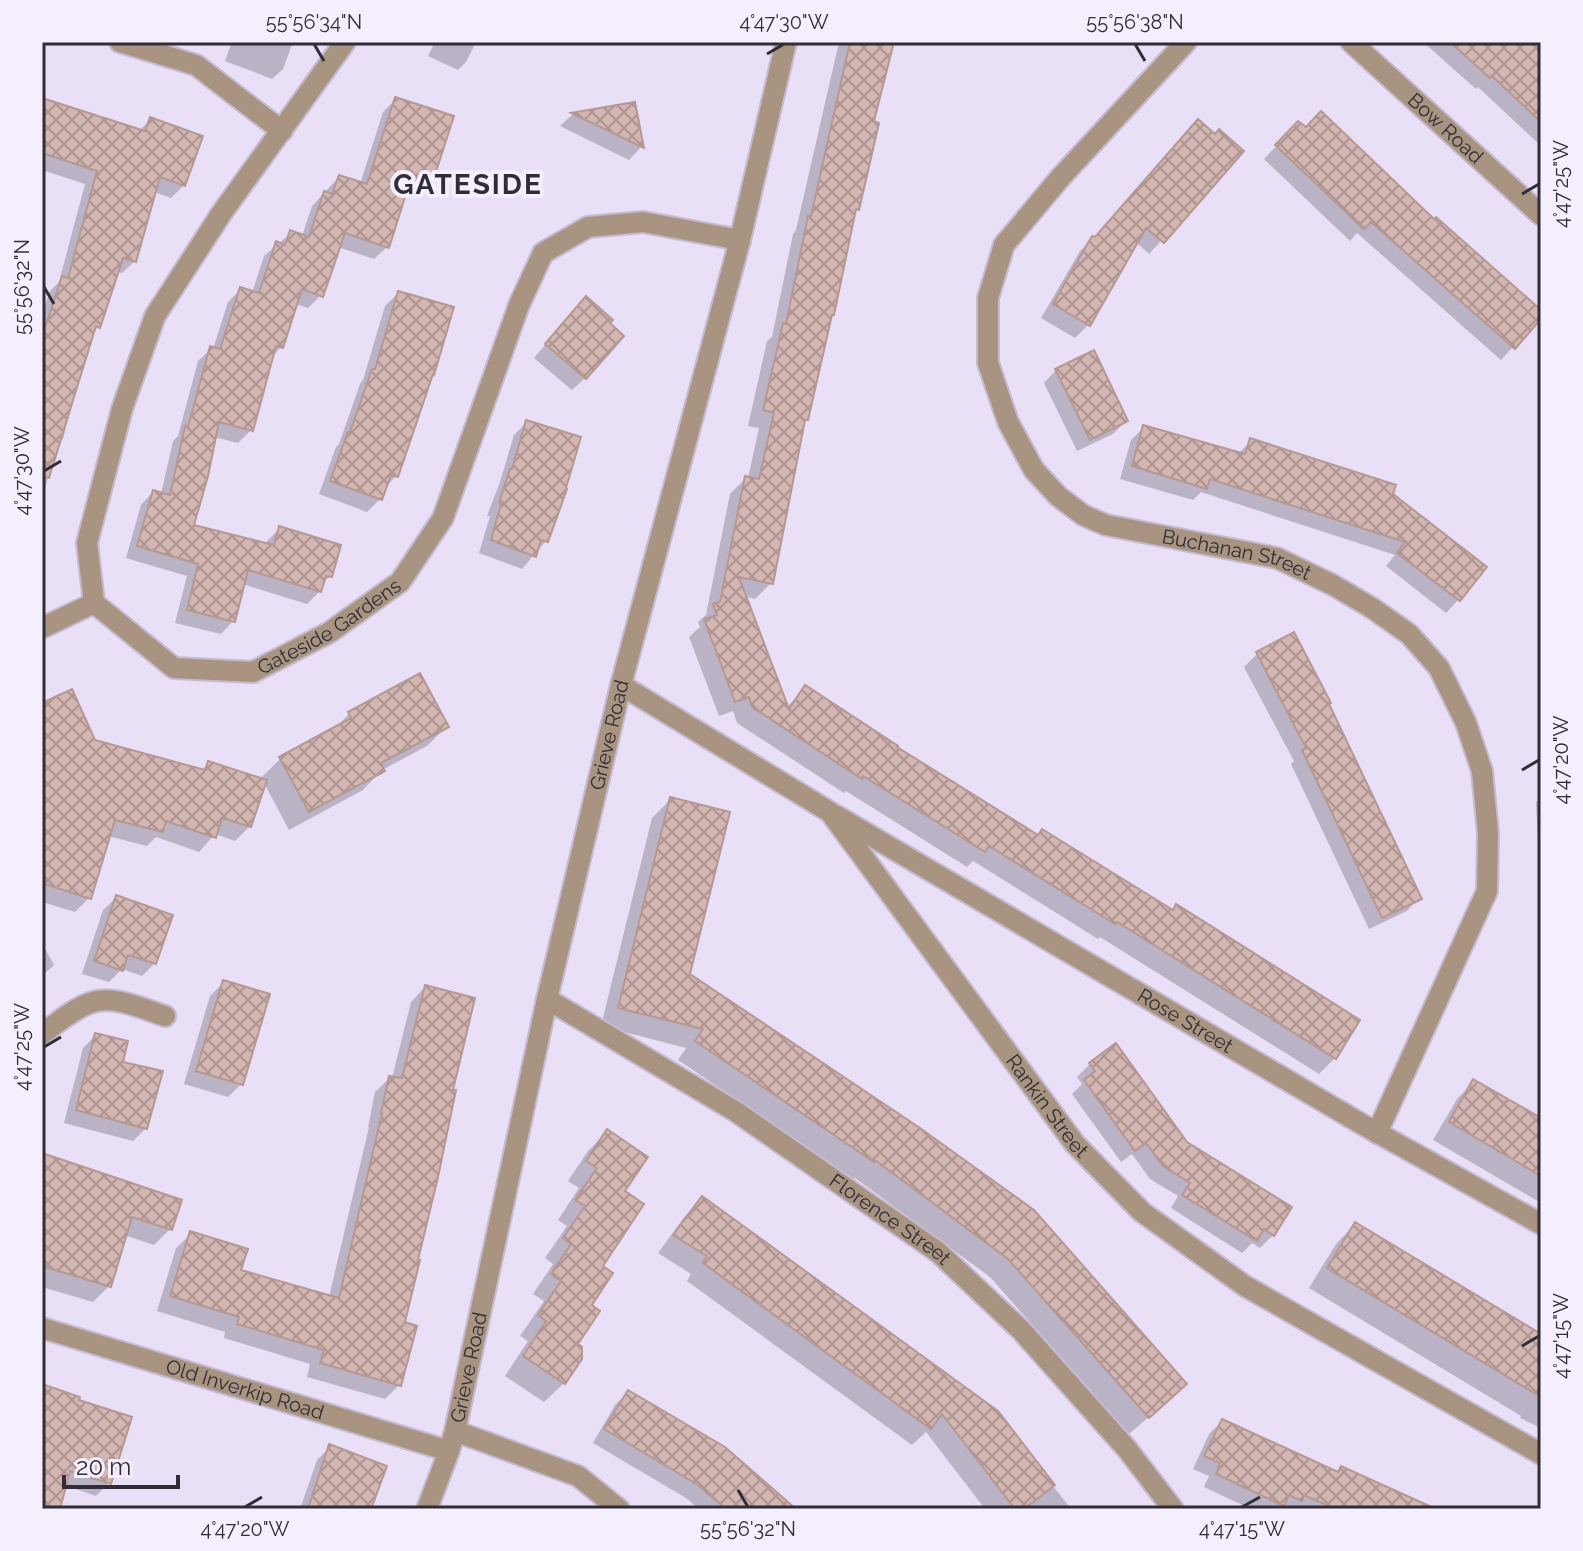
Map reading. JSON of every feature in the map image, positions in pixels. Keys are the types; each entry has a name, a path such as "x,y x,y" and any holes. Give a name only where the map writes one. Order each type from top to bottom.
{"street":[{"path":"120,42 196,65 282,131"},
{"path":"42,628 94,603 87,543 122,409 155,316 221,214 345,42"},
{"name":"Grieve Road","path":"427,1509 452,1441 547,999 621,685 740,240 786,42"},
{"name":"Buchanan Street","path":"1186,42 1060,178 1004,245 988,298 988,363 1008,422 1034,470 1058,496 1083,515 1106,525 1277,558 1372,608 1409,634 1439,668 1466,723 1482,771 1488,833 1487,891 1377,1133"},
{"name":"Bow Road","path":"1351,42 1541,215"},
{"name":"Gateside Gardens","path":"94,603 174,668 253,672 330,632 400,582 443,518 519,305 543,253 588,227 643,222 740,240"},
{"name":"Rankin Street","path":"621,685 830,812 1075,1144 1142,1212 1245,1286 1541,1454"},
{"name":"Rose Street","path":"830,812 1377,1133 1541,1224"},
{"name":"Florence Street","path":"547,999 735,1111 938,1252 1021,1330 1127,1449 1173,1509"},
{"path":"42,1034 93,1001 123,1003 165,1016"},
{"name":"Old Inverkip Road","path":"42,1328 578,1476 619,1509"}],"building":[{"path":"850,42 894,42 874,121 879,123 808,420 805,420 773,584 739,577 789,709 805,685 1038,835 1042,829 1173,910 1176,904 1360,1020 1336,1059 989,846 985,852 863,776 862,779 752,707 749,697 735,702 704,619 717,615 713,604 720,602 745,476 759,479 774,413 763,410 783,323 786,324 808,216 811,216"},
{"path":"1450,42 1541,42 1541,122 1492,76 1490,78"},
{"path":"395,97 454,116 432,184 411,178 389,248 345,233 323,297 302,289 283,348 276,346 253,431 219,422 194,525 274,545 279,526 341,545 332,577 326,576 321,592 248,570 235,622 187,610 198,564 137,546 153,490 170,495 185,426 188,427 210,346 220,349 240,287 259,293 276,241 285,245 290,230 309,237 324,191 332,194 339,175 367,184"},
{"path":"42,98 145,131 150,117 203,136 185,186 160,177 136,262 123,258 100,328 96,326 49,478 42,477 42,337 62,276 68,278 97,171 42,153"},
{"path":"635,102 644,148 571,113"},
{"path":"1321,111 1434,219 1436,217 1541,310 1541,319 1515,349 1371,222 1364,229 1275,145 1298,121 1306,127"},
{"path":"1198,119 1215,134 1219,129 1244,151 1164,243 1146,228 1090,326 1053,304 1092,236 1095,237"},
{"path":"398,291 454,307 398,477 391,475 382,500 330,481 372,369 375,369"},
{"path":"586,296 613,320 610,323 624,336 586,379 545,344"},
{"path":"1094,350 1128,421 1090,440 1055,369"},
{"path":"526,420 581,437 548,542 541,540 536,557 491,540 499,503"},
{"path":"1143,425 1245,454 1250,438 1396,485 1393,494 1487,567 1460,601 1397,553 1405,542 1210,479 1207,489 1132,466"},
{"path":"1294,632 1331,703 1422,899 1382,918 1302,750 1306,748 1256,652"},
{"path":"420,673 449,727 381,763 385,771 309,812 279,757 351,718 348,712"},
{"path":"72,689 95,740 205,770 208,761 267,780 251,827 222,818 216,838 166,821 163,832 115,820 91,899 42,883 42,703"},
{"path":"670,797 730,812 690,974 920,1128 1034,1210 1187,1384 1149,1418 1008,1259 875,1160 695,1041 703,1029 618,1008"},
{"path":"116,895 173,915 156,964 128,955 123,971 94,961"},
{"path":"223,980 270,994 243,1085 196,1071"},
{"path":"425,985 475,998 405,1322 417,1326 401,1386 320,1363 324,1350 237,1324 239,1317 170,1296 190,1231 248,1249 241,1270 339,1298 389,1076 402,1078"},
{"path":"95,1033 128,1041 123,1062 163,1071 147,1129 76,1110"},
{"path":"1116,1043 1187,1142 1292,1207 1274,1236 1264,1229 1257,1241 1182,1195 1190,1183 1163,1166 1146,1143 1135,1151 1084,1080 1095,1071 1089,1063"},
{"path":"1473,1079 1541,1118 1541,1176 1449,1122"},
{"path":"607,1129 648,1157 625,1191 644,1204 603,1266 613,1273 592,1305 600,1311 578,1344 582,1347 582,1359 565,1384 523,1356 546,1321 538,1315 561,1281 551,1274 571,1244 563,1238 585,1206 575,1200 597,1168 586,1161"},
{"path":"42,1153 182,1200 172,1230 132,1217 111,1287 42,1266"},
{"path":"702,1196 998,1411 1055,1485 1024,1509 1015,1509 942,1414 931,1429 703,1263 707,1256 673,1235"},
{"path":"1355,1222 1541,1334 1541,1397 1327,1268"},
{"path":"42,1384 132,1417 111,1484 70,1471 60,1509 42,1509"},
{"path":"628,1390 725,1447 796,1509 726,1509 698,1485 604,1429"},
{"path":"1222,1419 1338,1472 1341,1466 1436,1509 1336,1509 1304,1495 1302,1501 1289,1495 1284,1506 1216,1474 1220,1463 1204,1456"},
{"path":"329,1444 387,1466 371,1509 308,1509"}],"district":[{"name":"GATESIDE","path":"468,184"}]}
